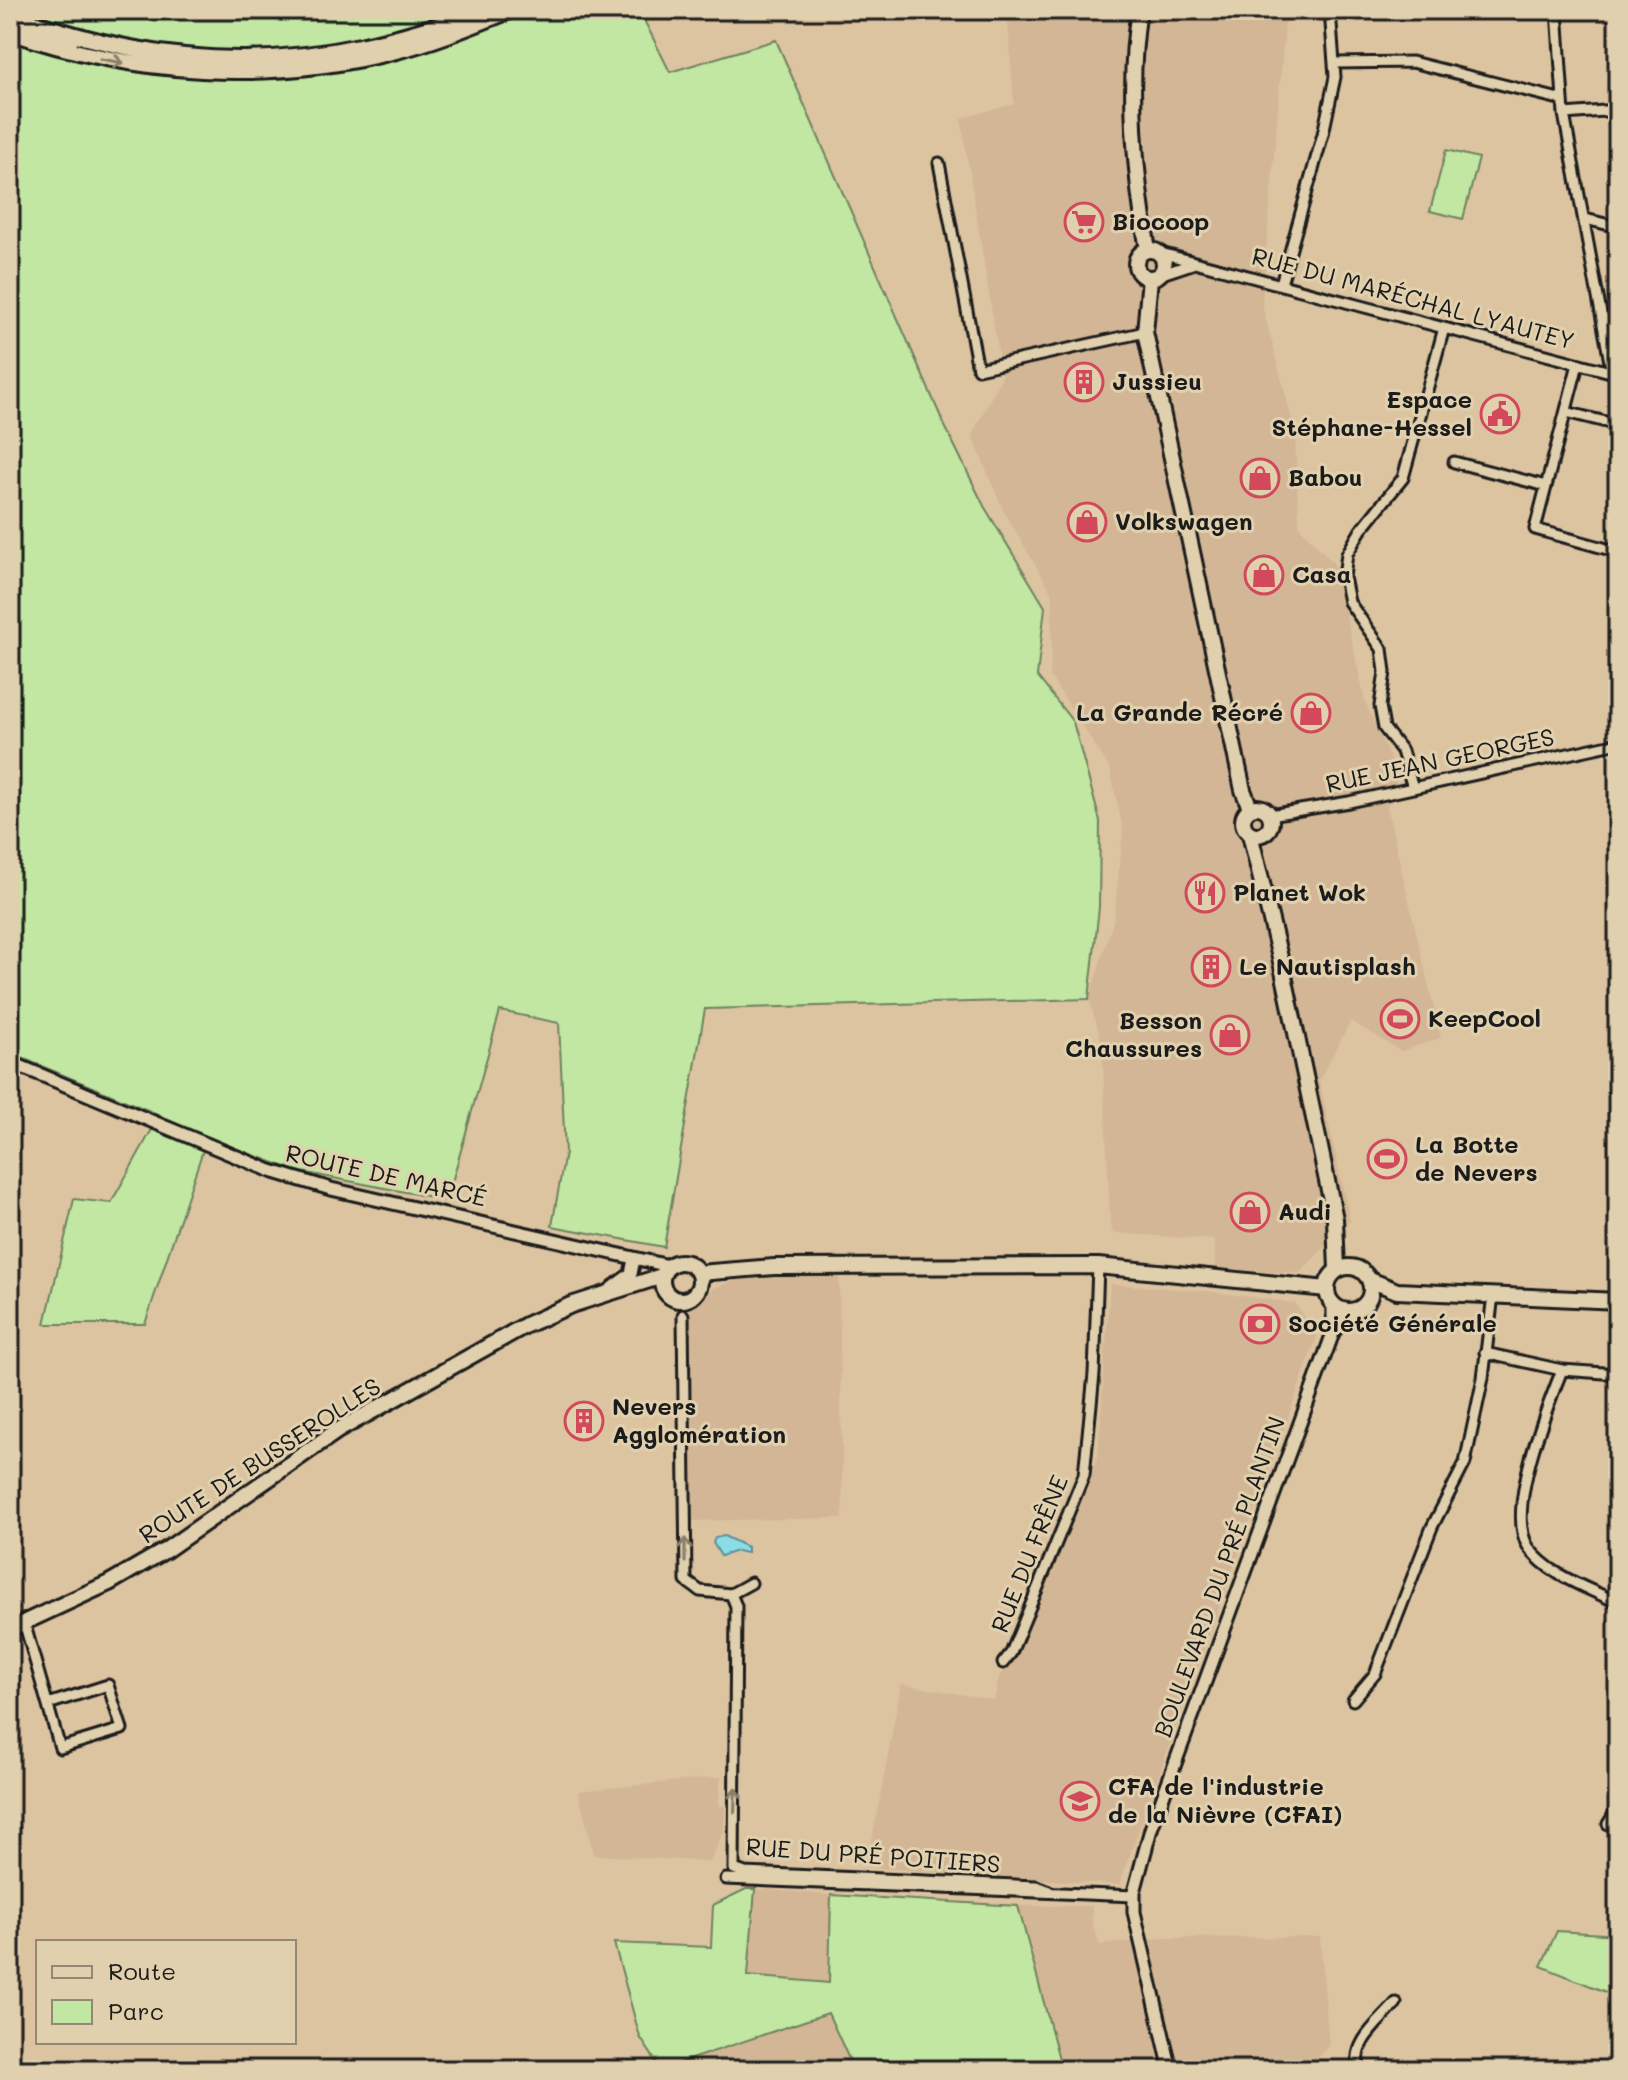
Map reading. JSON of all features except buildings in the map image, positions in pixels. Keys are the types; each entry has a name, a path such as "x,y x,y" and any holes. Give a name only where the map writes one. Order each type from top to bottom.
{"main road":[{"path":"10,14 90,41 196,59 261,60 335,52 381,42 482,10"},
{"path":"10,32 101,59 149,67 265,70 330,64 396,51 512,10"},
{"path":"1138,13 1139,183 1151,250 1163,259 1154,276 1145,332 1243,790 1250,808"},
{"path":"1151,250 1140,254 1136,263 1141,275 1154,276"},
{"path":"1250,808 1259,807 1270,815 1271,824 1257,856"},
{"path":"1250,808 1243,819 1257,856 1335,1219 1337,1270 1327,1289 1333,1305 1353,1312 1369,1299 1397,1291 1617,1297"},
{"path":"1250,834 1266,832"},
{"path":"1335,1219 1355,1268 1370,1280 1397,1291"},
{"path":"683,1315 691,1290 685,1262 664,1277 691,1290 749,1270 1098,1266 1327,1289"},
{"path":"1337,1270 1355,1268"},
{"name":"ROUTE DE BUSSEROLLES","path":"17,1625 109,1583 166,1550 291,1461 526,1325 600,1296 664,1277"},
{"path":"1369,1299 1370,1280"}],"street":[{"path":"1281,284 1323,134 1335,63 1330,10"},
{"path":"1557,10 1564,114 1615,374"},
{"path":"10,22 39,33 90,41"},
{"path":"1335,63 1412,62 1563,100"},
{"path":"1564,114 1618,110"},
{"path":"939,163 978,369 1145,332"},
{"path":"1585,219 1618,227"},
{"name":"RUE DU MARÉCHAL LYAUTEY","path":"1151,250 1615,374"},
{"path":"1154,276 1198,262"},
{"path":"1603,318 1618,322"},
{"path":"1413,788 1402,751 1384,728 1380,706 1385,672 1382,649 1349,602 1344,577 1347,554 1361,530 1403,478 1444,328"},
{"path":"1578,364 1535,529 1618,552"},
{"path":"1566,412 1618,425"},
{"path":"1454,462 1546,486"},
{"name":"RUE JEAN GEORGES","path":"1270,815 1413,788 1618,743"},
{"name":"ROUTE DE MARCÉ","path":"10,1062 271,1171 331,1189 630,1257 664,1277"},
{"path":"600,1296 628,1277 630,1257"},
{"name":"RUE DU FRÊNE","path":"1003,1663 1011,1653 1084,1475 1094,1374 1098,1266"},
{"path":"1353,1700 1375,1674 1432,1527 1465,1463 1493,1295"},
{"name":"BOULEVARD DU PRÉ PLANTIN","path":"1171,2070 1138,1938 1134,1896 1151,1829 1333,1333 1333,1305"},
{"name":"BOULEVARD DU PRÉ PLANTIN","path":"1333,1333 1353,1312"},
{"path":"683,1315 686,1581 700,1591 731,1594 751,1583"},
{"path":"1485,1353 1562,1370 1618,1374"},
{"path":"1562,1370 1538,1438 1520,1522 1527,1546 1551,1569 1618,1603"},
{"name":"RUE DU PRÉ POITIERS","path":"731,1594 736,1606 734,1869 726,1879 1134,1896"},
{"path":"17,1625 48,1704 60,1748 122,1729 108,1685 48,1704"},
{"path":"1618,1808 1608,1824 1618,1828"},
{"name":"RUE DU PRÉ POITIERS","path":"734,1869 745,1873 1036,1886 1049,1891"},
{"path":"1360,2070 1357,2059 1360,2045 1396,2003"}],"shaded area":[{"path":"1007,10 1286,10 1262,304 1295,431 1299,526 1335,565 1365,701 1398,777 1387,807 1441,1038 1401,1051 1351,1021 1319,1080 1350,1221 1300,1273 1215,1269 1215,1240 1113,1233 1102,1044 1089,999 1114,918 1123,830 1110,769 1050,676 1053,595 1003,510 972,435 1002,376 961,118 1014,104"},
{"path":"759,1274 839,1276 843,1518 690,1521 687,1315 693,1304 713,1288"},
{"path":"1110,1284 1206,1291 1295,1303 1317,1337 1119,1885 867,1867 901,1684 994,1700 999,1677 1023,1642 1055,1555 1098,1457"},
{"path":"721,1777 718,1806 725,1806 724,1831 710,1862 594,1855 578,1791"},
{"path":"755,1889 831,1895 829,1983 748,1976"},
{"path":"1018,1906 1092,1906 1092,1922 1100,1945 1163,1938 1320,1937 1329,2046 1306,2070 1062,2070"},
{"path":"829,2013 854,2070 661,2069"}],"green space":[{"path":"10,10 639,10 670,72 776,40 943,422 984,506 1045,607 1037,676 1073,722 1100,821 1099,907 1089,999 705,1009 664,1247 552,1226 565,1153 559,1023 500,1011 447,1200 297,1171 207,1138 145,1324 45,1324 74,1199 111,1203 160,1115 10,1053"},
{"path":"1446,150 1479,158 1463,219 1430,211"},
{"path":"746,1889 755,1889 748,1976 829,1983 831,1895 1018,1906 1062,2070 854,2070 828,2013 661,2069 640,2037 614,1943 711,1947 713,1905"},
{"path":"1557,1931 1618,1935 1618,1997 1541,1966"}],"water":[{"path":"724,1536 747,1547 747,1553 737,1551 721,1556 713,1543 715,1538"}],"place":[{"name":"Biocoop","path":"1084,222"},
{"name":"Jussieu","path":"1084,382"},
{"name":"Espace Stéphane-Hessel","path":"1500,414"},
{"name":"Babou","path":"1260,478"},
{"name":"Volkswagen","path":"1087,522"},
{"name":"Casa","path":"1264,575"},
{"name":"La Grande Récré","path":"1311,713"},
{"name":"Planet Wok","path":"1205,893"},
{"name":"Le Nautisplash","path":"1211,967"},
{"name":"KeepCool","path":"1400,1019"},
{"name":"Besson Chaussures","path":"1230,1035"},
{"name":"La Botte de Nevers","path":"1387,1159"},
{"name":"Audi","path":"1250,1212"},
{"name":"Société Générale","path":"1260,1324"},
{"name":"Nevers Agglomération","path":"584,1421"},
{"name":"CFA de l'industrie de la Nièvre (CFAI)","path":"1080,1801"}]}
